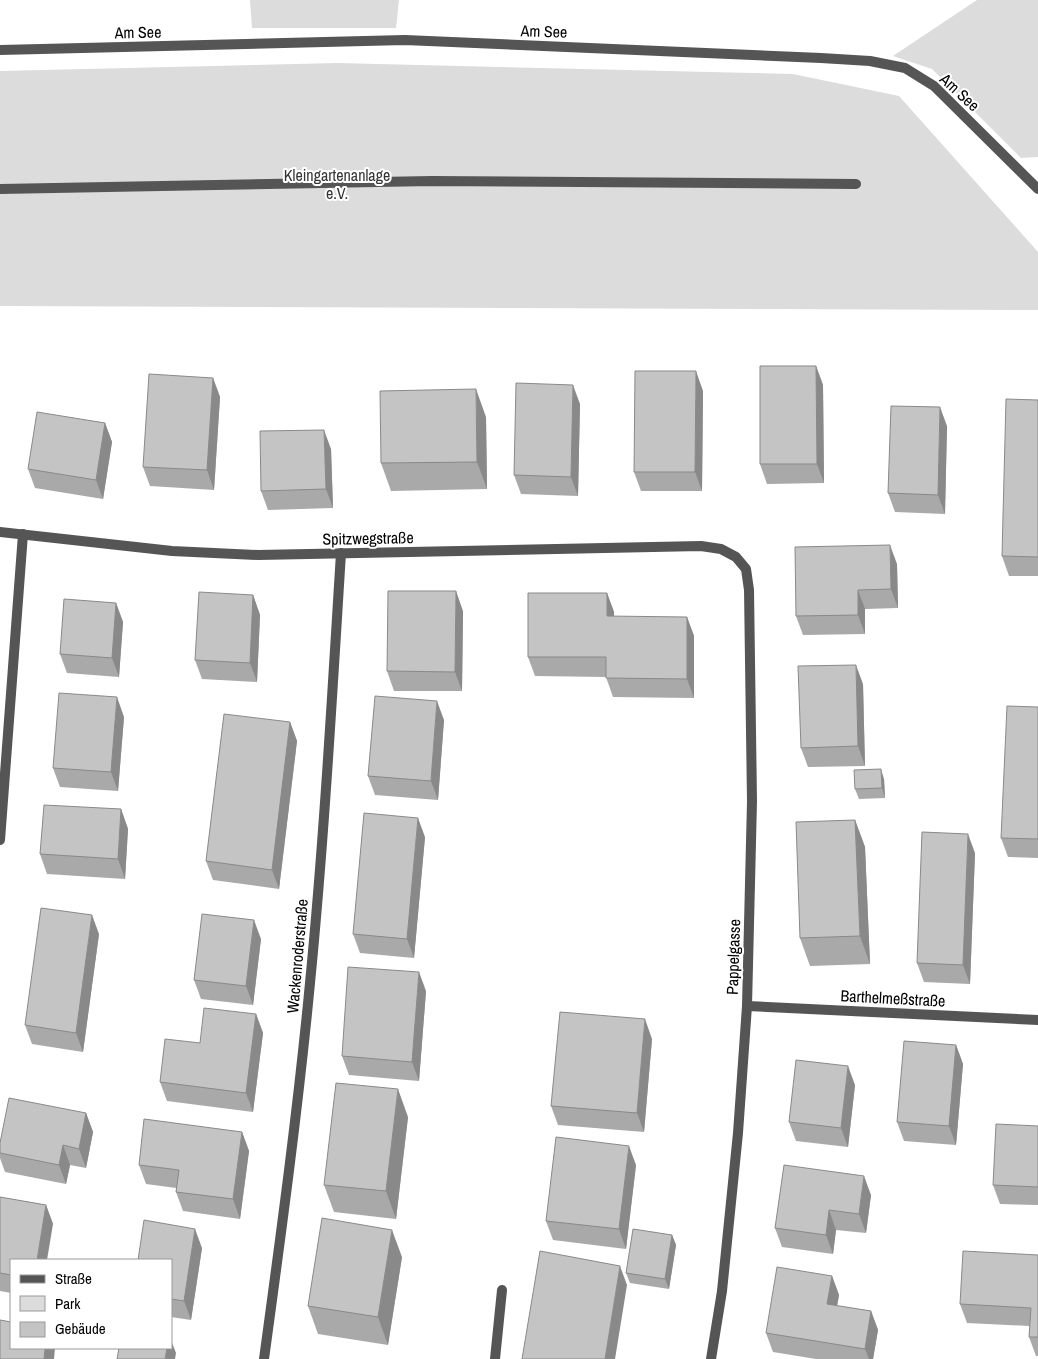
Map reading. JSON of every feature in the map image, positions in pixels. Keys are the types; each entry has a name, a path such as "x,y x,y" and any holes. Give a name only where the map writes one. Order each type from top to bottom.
{"street":[{"name":"Am See","path":"0,50 406,40 870,61 904,68 934,86 1038,189"},
{"path":"0,189 432,182 856,184"},
{"name":"Spitzwegstraße","path":"0,532 172,550 258,555 701,546 721,549 736,557"},
{"path":"0,840 23,534"},
{"name":"Wackenroderstraße","path":"264,1359 282,1226 310,984 328,770 341,553"},
{"name":"Pappelgasse","path":"711,1359 722,1291 738,1133 747,1006 752,801 749,590 746,569 736,557"},
{"name":"Barthelmeßstraße","path":"747,1006 1038,1020"},
{"path":"495,1359 502,1290"}],"green space":[{"path":"250,0 399,0 396,28 252,28"},
{"path":"977,0 1038,0 1038,157 1021,158 932,69 893,56"},
{"name":"Kleingartenanlage e.V.","path":"337,63 793,74 899,96 1038,252 1038,310 0,306 0,71"}],"building":[{"path":"760,366 816,366 817,464 760,464"},
{"path":"635,371 696,371 695,472 634,472"},
{"path":"149,374 213,378 207,470 143,467"},
{"path":"516,383 573,385 571,477 514,475"},
{"path":"476,389 477,462 381,463 380,391"},
{"path":"1006,399 1038,400 1038,557 1002,556"},
{"path":"891,406 940,407 938,495 888,493"},
{"path":"37,412 105,423 96,480 28,469"},
{"path":"324,430 326,489 261,491 260,431"},
{"path":"890,545 891,589 858,590 858,615 796,616 795,547"},
{"path":"388,591 456,591 455,672 387,671"},
{"path":"199,592 253,595 250,663 195,660"},
{"path":"528,593 607,593 607,616 687,617 687,679 606,678 606,657 528,657"},
{"path":"64,599 116,603 112,658 60,654"},
{"path":"856,665 858,746 801,748 798,666"},
{"path":"59,693 117,697 111,772 53,768"},
{"path":"375,696 437,701 431,781 368,776"},
{"path":"1007,706 1038,707 1038,839 1001,838"},
{"path":"224,714 290,722 272,870 206,861"},
{"path":"881,769 882,788 855,789 854,770"},
{"path":"44,805 121,809 118,859 40,854"},
{"path":"364,813 418,818 407,939 353,934"},
{"path":"855,820 860,936 800,938 796,822"},
{"path":"922,832 968,834 963,965 917,963"},
{"path":"41,908 92,915 76,1033 25,1025"},
{"path":"202,914 254,920 246,986 194,980"},
{"path":"348,967 419,972 412,1062 342,1056"},
{"path":"204,1008 256,1014 246,1093 160,1082 165,1039 200,1043"},
{"path":"560,1012 645,1019 637,1113 551,1106"},
{"path":"904,1041 956,1045 949,1126 897,1122"},
{"path":"796,1060 848,1066 841,1128 789,1122"},
{"path":"336,1083 398,1089 386,1191 324,1185"},
{"path":"9,1098 86,1113 79,1149 63,1145 59,1165 0,1153 0,1143"},
{"path":"144,1119 242,1132 233,1199 176,1192 179,1170 139,1165"},
{"path":"996,1124 1038,1126 1038,1187 993,1185"},
{"path":"556,1137 629,1146 619,1229 546,1221"},
{"path":"784,1165 864,1176 859,1214 829,1210 826,1235 775,1228"},
{"path":"0,1197 46,1205 37,1259 10,1259 10,1275 0,1273"},
{"path":"322,1218 392,1230 378,1317 308,1306"},
{"path":"144,1220 195,1229 184,1301 172,1299 172,1259 138,1259"},
{"path":"633,1229 672,1235 665,1279 626,1273"},
{"path":"540,1251 620,1266 605,1359 522,1359"},
{"path":"963,1251 1038,1255 1038,1337 1029,1337 1031,1308 960,1304"},
{"path":"777,1267 832,1276 827,1304 871,1311 865,1349 766,1333"},
{"path":"0,1320 10,1322 10,1349 45,1349 44,1359 0,1359"},
{"path":"119,1349 167,1349 165,1359 117,1359"}]}
